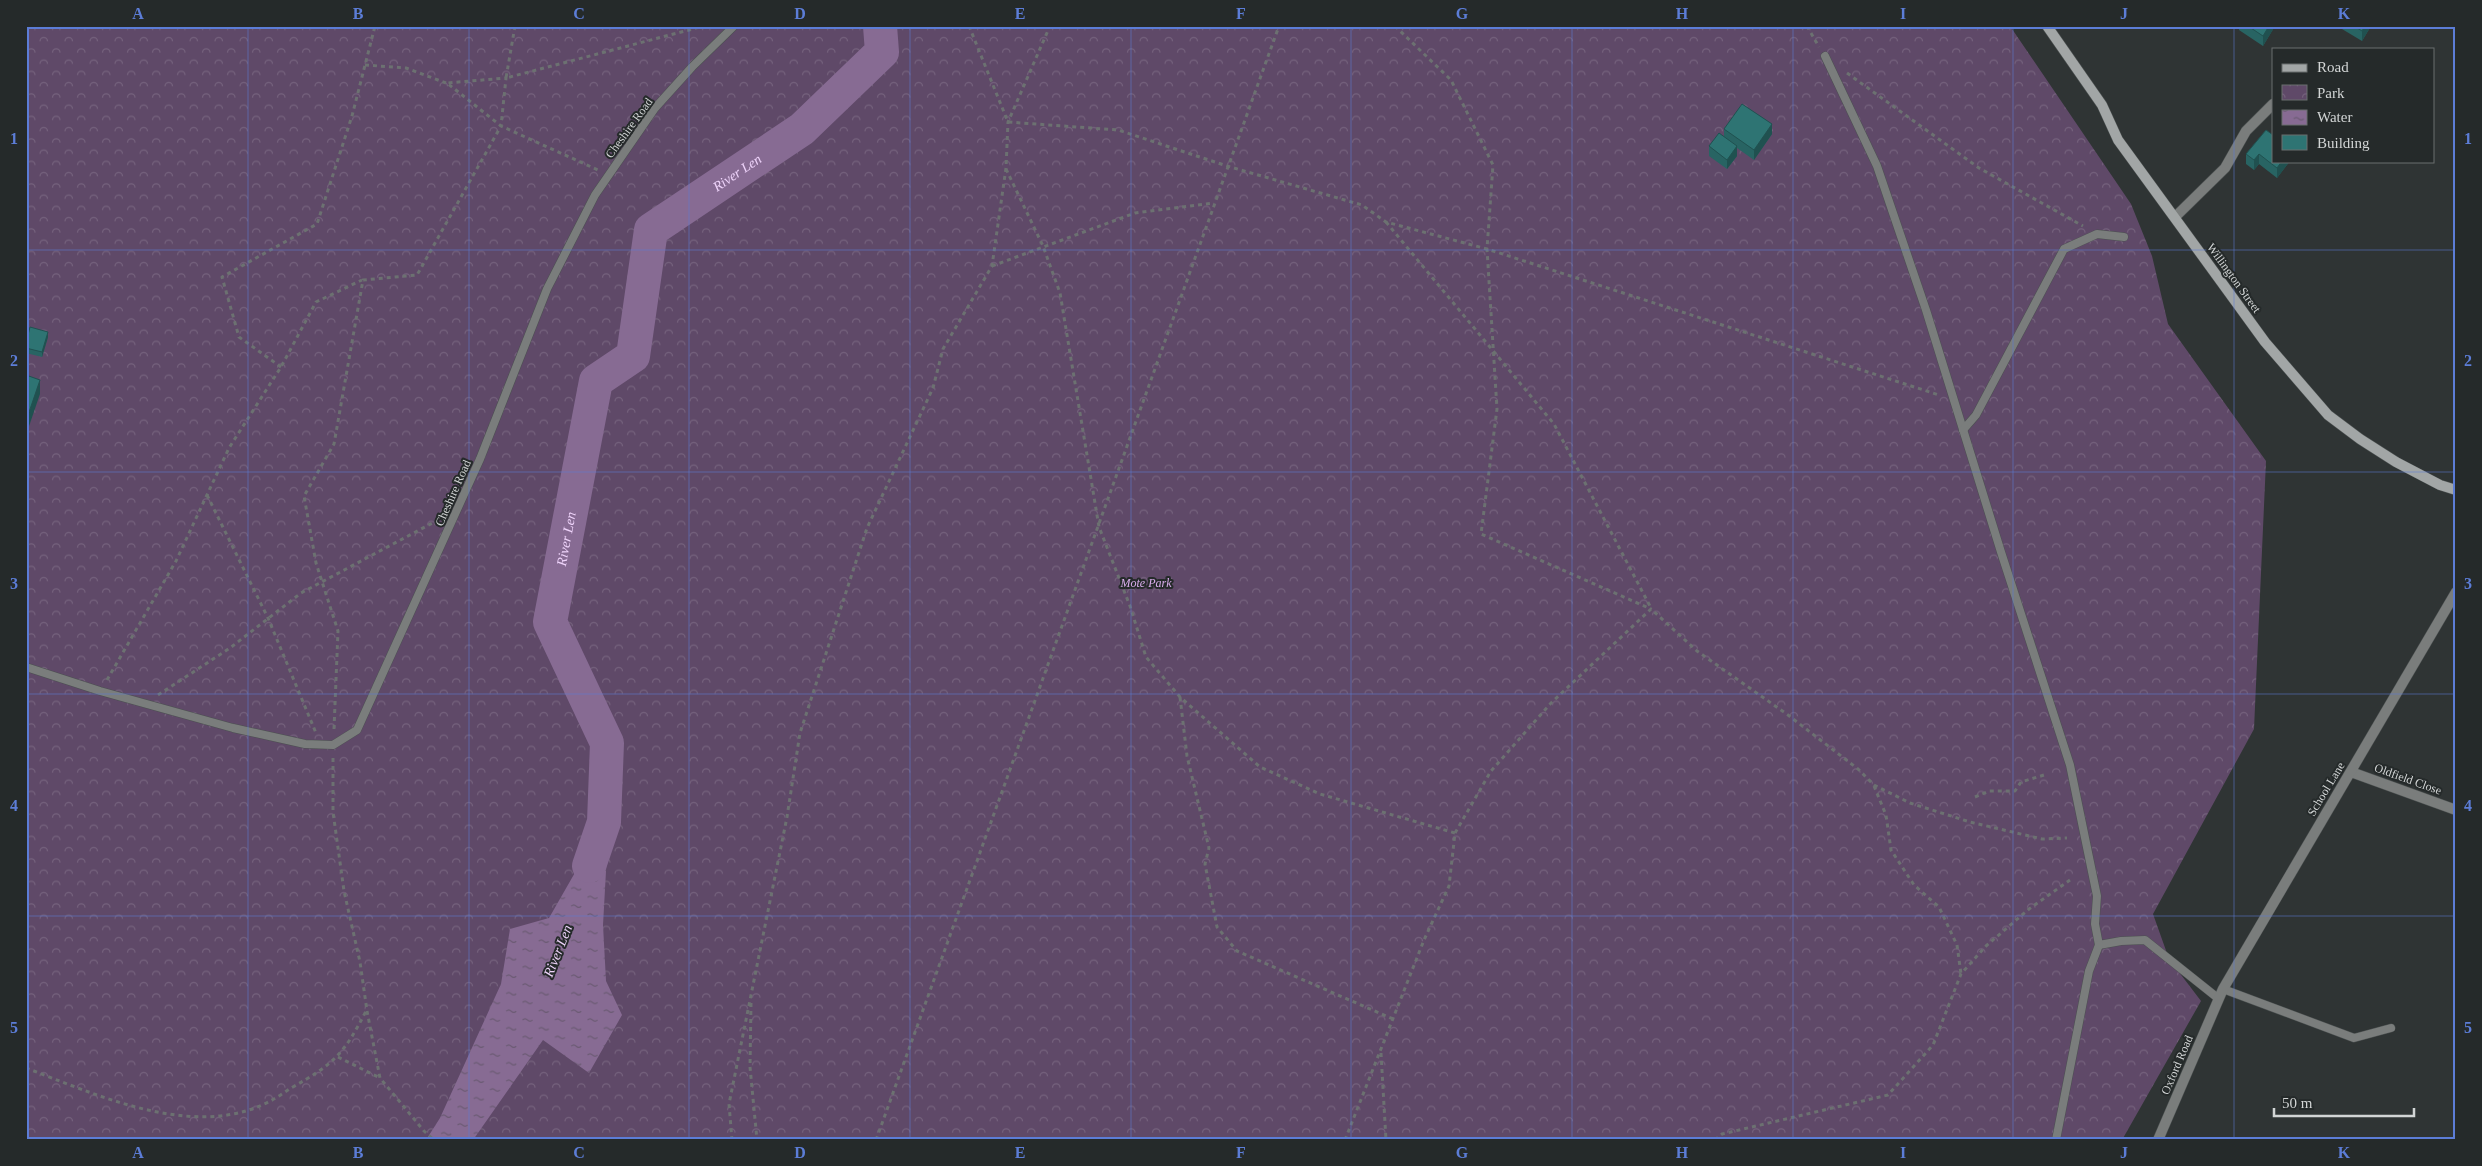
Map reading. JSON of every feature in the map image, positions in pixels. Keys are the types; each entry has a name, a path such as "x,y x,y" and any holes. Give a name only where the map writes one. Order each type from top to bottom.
{"street":[{"name":"Willington Street","path":"2047,26 2102,105 2118,140 2265,342 2328,415 2360,439 2396,462 2456,490"},
{"path":"2174,217 2225,168 2246,131 2272,105"},
{"name":"School Lane","path":"2218,999 2456,592"},
{"name":"Oldfield Close","path":"2351,772 2456,810"},
{"name":"Oxford Road","path":"2158,1140 2218,999"}],"lane":[{"name":"Cheshire Road","path":"333,745 357,730 457,510 516,370 547,289 595,195 655,108 692,67 734,26"},
{"path":"1825,56 1877,166 2070,765 2097,896 2095,924 2099,945 2089,971 2056,1140"},
{"path":"1962,430 1976,415 2064,248 2097,234 2124,237"},
{"path":"26,667 100,691 262,735 305,744 333,745"},
{"path":"2099,945 2120,941 2145,940 2218,999"},
{"path":"2223,989 2354,1038 2391,1028"}],"path":[{"path":"281,368 239,337 222,277 317,224 352,116 375,26"},
{"path":"100,691 176,561 229,448 281,368 316,302 363,280 417,275 500,126 515,26"},
{"path":"446,83 506,78 704,26"},
{"path":"969,26 1008,122"},
{"path":"732,1140 729,1104 787,817 800,734 867,528 933,388 943,349 992,266 1006,168 1008,122 1050,26"},
{"path":"876,1140 1099,528 1227,166 1279,26"},
{"path":"1395,26 1451,80 1493,165 1487,249 1497,409 1481,534 1651,609 1697,651 1788,715 1858,769 1874,785 1910,803 1970,822 2042,839 2068,838"},
{"path":"1806,26 1825,56 1979,168 2097,234"},
{"path":"365,65 406,68 446,83 500,126 609,175"},
{"path":"1008,122 1118,130 1227,166 1362,205 1386,222 1554,424 1651,609"},
{"path":"1006,168 1043,246 1060,293 1099,528 1130,606 1146,657 1180,697 1260,767 1320,794 1455,834"},
{"path":"992,266 1135,213 1214,203"},
{"path":"1386,222 1487,249 1953,399"},
{"path":"363,280 334,444 304,496 316,563 338,630 333,745 333,812 344,891 360,962 380,1078"},
{"path":"207,495 268,618 321,744"},
{"path":"145,703 230,648 301,593 457,510"},
{"path":"1345,1140 1424,940 1449,886 1455,834 1491,771 1551,703 1651,609"},
{"path":"1180,697 1187,756 1209,848 1205,864 1217,927 1237,951 1393,1019"},
{"path":"1975,797 1989,791 2015,791 2021,782 2044,775"},
{"path":"1874,785 1886,815 1891,850 1914,885 1939,907 1957,946 1961,974"},
{"path":"1715,1140 1722,1134 1888,1095 1934,1045 1961,974 1986,946 2022,915 2070,880"},
{"path":"751,995 750,1067 757,1140"},
{"path":"26,1068 123,1104 171,1114 207,1117 227,1114 261,1106 314,1075 338,1057 351,1040 367,1011"},
{"path":"1381,1050 1386,1140"},
{"path":"338,1057 380,1078 424,1131 434,1140"}],"green space":[{"name":"Mote Park","path":"26,26 2010,26 2131,204 2152,256 2168,324 2266,461 2254,729 2153,914 2169,959 2201,1001 2122,1140 26,1140"}],"water":[{"path":"604,822 607,853 603,925 606,981 622,1015 589,1073 543,1040 473,1140 426,1140 440,1118 501,984 510,929 549,918"}],"building":[{"path":"2248,26 2269,26 2263,36"},
{"path":"2354,26 2365,26 2362,31"},
{"path":"1742,104 1772,124 1754,150 1724,129"},
{"path":"2266,130 2272,134 2272,162 2281,162 2277,168 2259,154 2254,160 2246,154"},
{"path":"1719,133 1737,146 1727,160 1709,146"},
{"path":"30,327 48,332 42,352 26,348"},
{"path":"26,375 40,380 26,421"}],"waterway":[{"name":"River Len","path":"589,866 604,822 607,743 550,622 596,381 633,356 651,230 802,129 882,52 880,26"}]}
